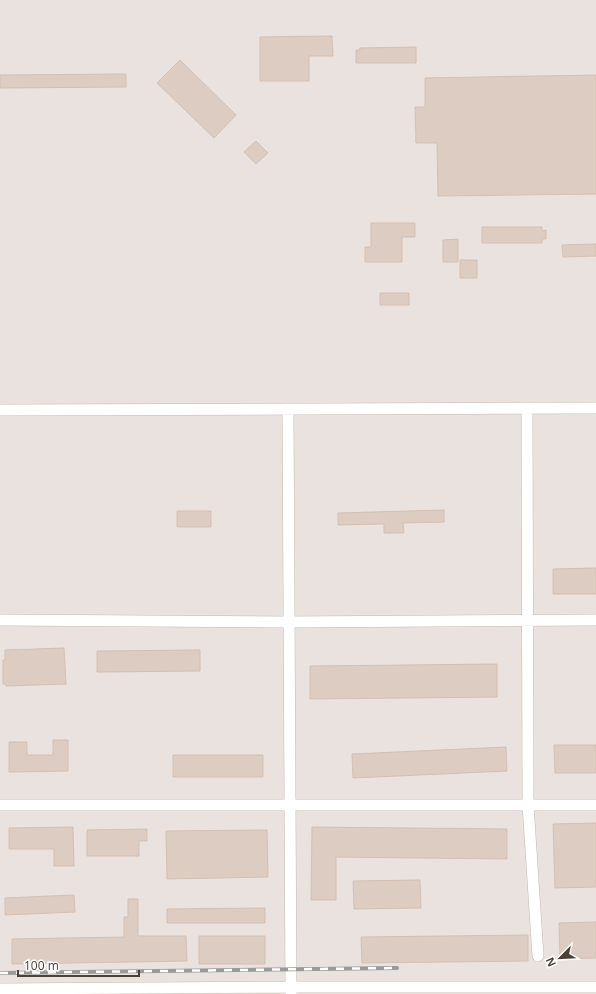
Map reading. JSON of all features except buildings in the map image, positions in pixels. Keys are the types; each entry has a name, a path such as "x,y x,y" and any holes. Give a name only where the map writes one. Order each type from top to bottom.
{"lane":[{"path":"527,408 528,805 538,956"},
{"path":"0,410 596,408"},
{"path":"288,409 291,990"},
{"path":"0,620 289,622 596,620"},
{"path":"0,806 596,804"},
{"path":"0,989 459,990 596,987"}],"shaded area":[{"path":"0,0 596,0 596,994 0,994"}],"railway":[{"path":"0,973 397,968"}]}
